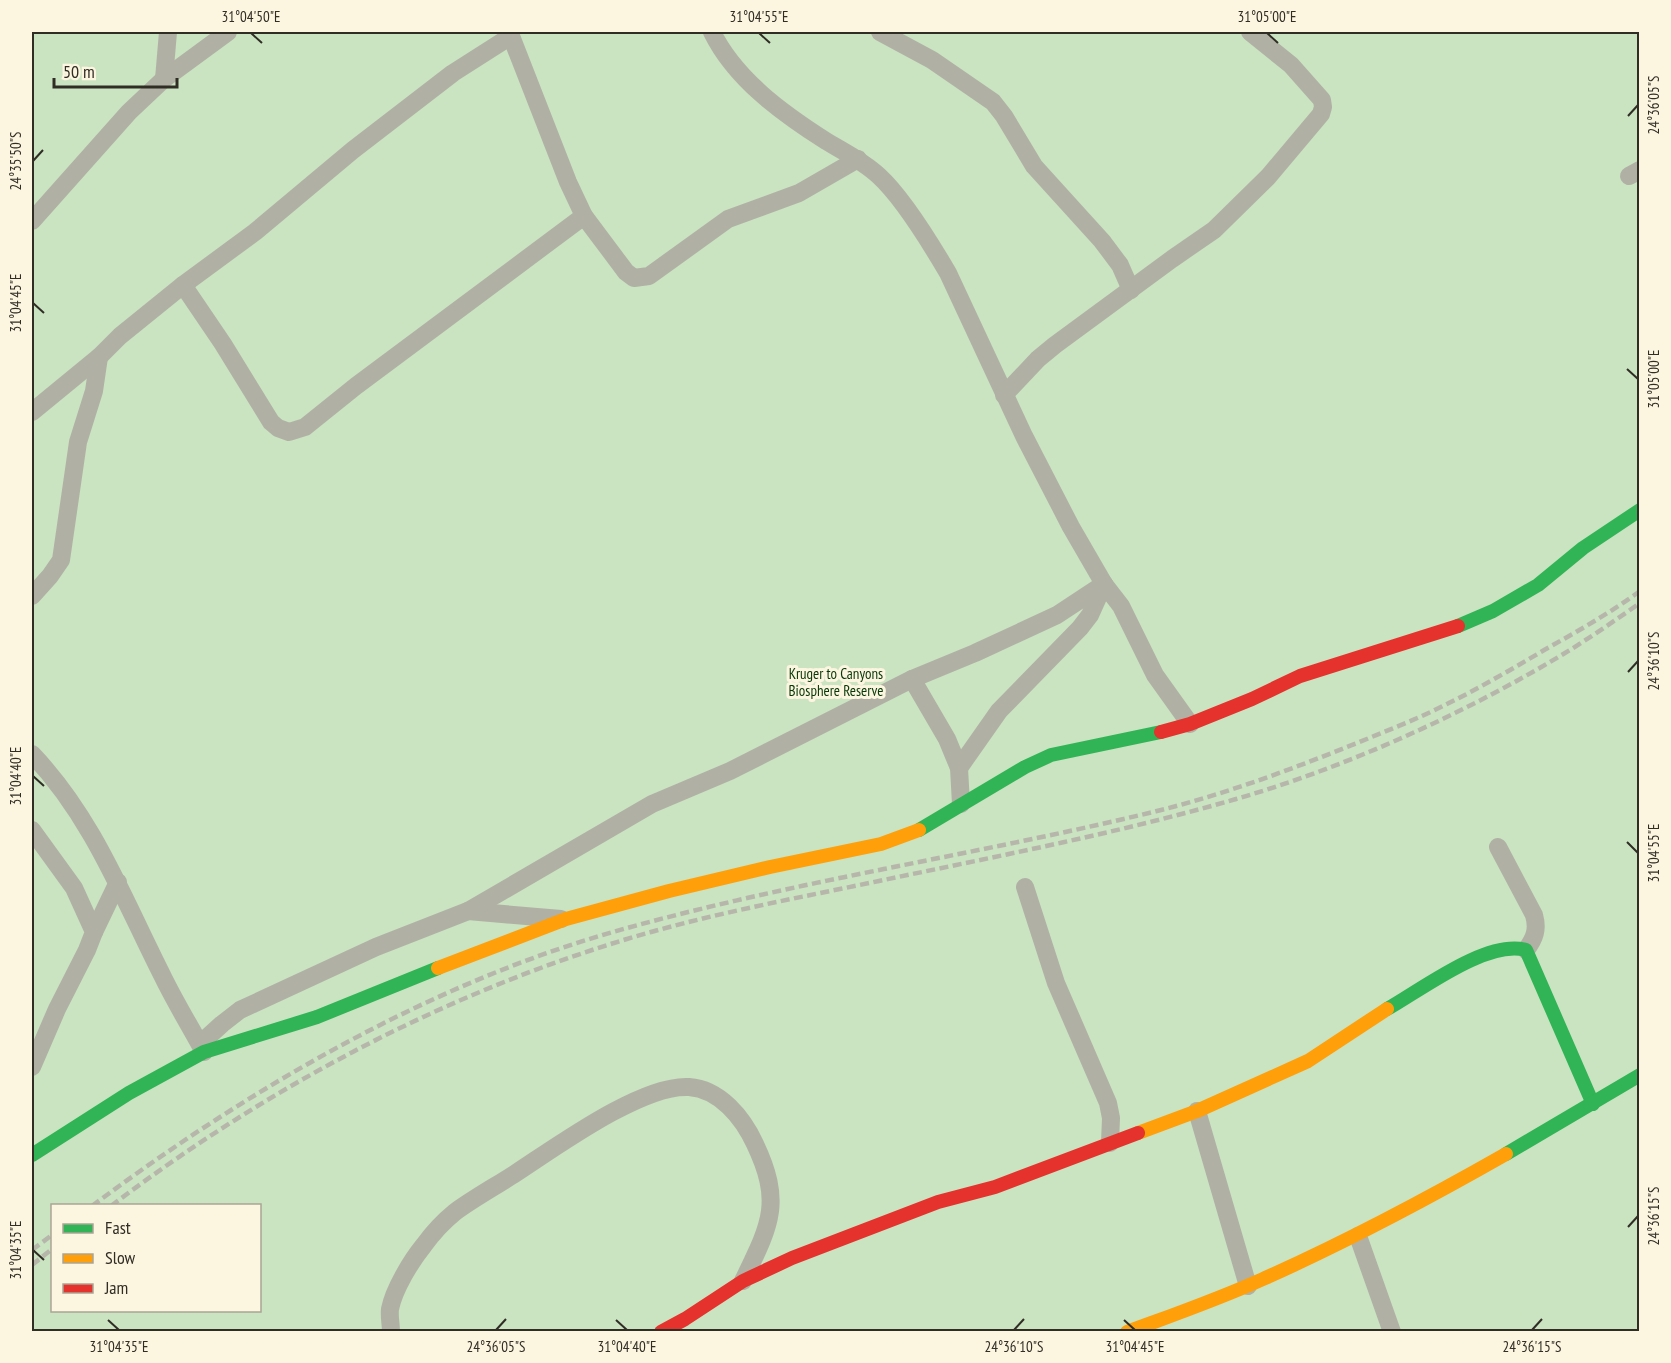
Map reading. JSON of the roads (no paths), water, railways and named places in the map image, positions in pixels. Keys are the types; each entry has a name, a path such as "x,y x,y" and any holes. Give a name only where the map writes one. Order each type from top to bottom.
{"street":[{"path":"164,79 168,32"},
{"path":"32,221 129,112 164,79 228,32"},
{"path":"712,32 731,63 763,94 819,136 858,159 878,175 896,195 942,263 1004,395 1071,527 1104,584 1121,606 1155,675 1190,724"},
{"path":"880,32 932,60 993,102 1034,166 1120,265 1131,290"},
{"path":"1004,395 1047,352 1214,230 1268,177 1323,110 1322,100 1291,65 1250,32"},
{"path":"32,412 99,357 120,336 183,285 255,232 401,112 510,34 568,182 584,216 626,272 634,278 643,279 660,269 728,219 799,193 858,159"},
{"path":"183,285 271,422 283,431 294,432 305,427 356,386 584,216"},
{"path":"32,596 50,576 60,560 78,442 94,391 99,357"},
{"path":"32,1155 202,1048 317,1017 477,952 566,919 669,891 880,844 931,824 1025,767 1051,755 1133,739 1190,724 1252,699 1300,676 1446,631 1493,612 1538,585 1583,548 1640,510"},
{"path":"202,1048 222,1024 240,1010 267,996 376,947 468,911 652,804 730,771 912,679 1057,615 1104,584"},
{"path":"959,768 999,711 1080,628 1090,615 1104,584"},
{"path":"912,679 942,729 959,768 961,804"},
{"path":"32,754 72,802 108,862 166,983 202,1048"},
{"path":"32,830 74,888 93,932"},
{"path":"1498,847 1537,925 1533,940 1526,950"},
{"path":"32,1067 118,882"},
{"path":"1025,887 1056,983 1108,1103 1111,1118 1110,1143"},
{"path":"468,911 566,919"},
{"path":"661,1332 743,1281 792,1258 938,1202 995,1186 1197,1111 1308,1061 1434,979 1474,958 1509,948 1526,950"},
{"path":"1526,950 1593,1104"},
{"path":"1127,1332 1248,1286 1358,1236 1448,1188 1640,1076"},
{"path":"391,1332 389,1311 396,1289 424,1245 453,1214 589,1126 630,1103 665,1090 689,1087 707,1092 739,1115 758,1150 769,1180 772,1204 766,1230 743,1281"},
{"path":"1197,1111 1248,1286"},
{"path":"1358,1236 1392,1332"}],"railway":[{"path":"95,1204 212,1122 275,1083 407,1012 475,981 544,954 680,914 816,883 1089,827 1157,811 1233,789 1333,753 1443,706 1582,629 1640,591"},
{"path":"114,1204 172,1161 301,1080 368,1044 507,981 578,955 679,924 1103,833 1279,786 1408,735 1492,694 1570,650 1640,603"},
{"path":"32,1250 51,1236"},
{"path":"32,1265 51,1250"}],"park label":[{"name":"Kruger to Canyons Biosphere Reserve","path":"836,682"}]}
